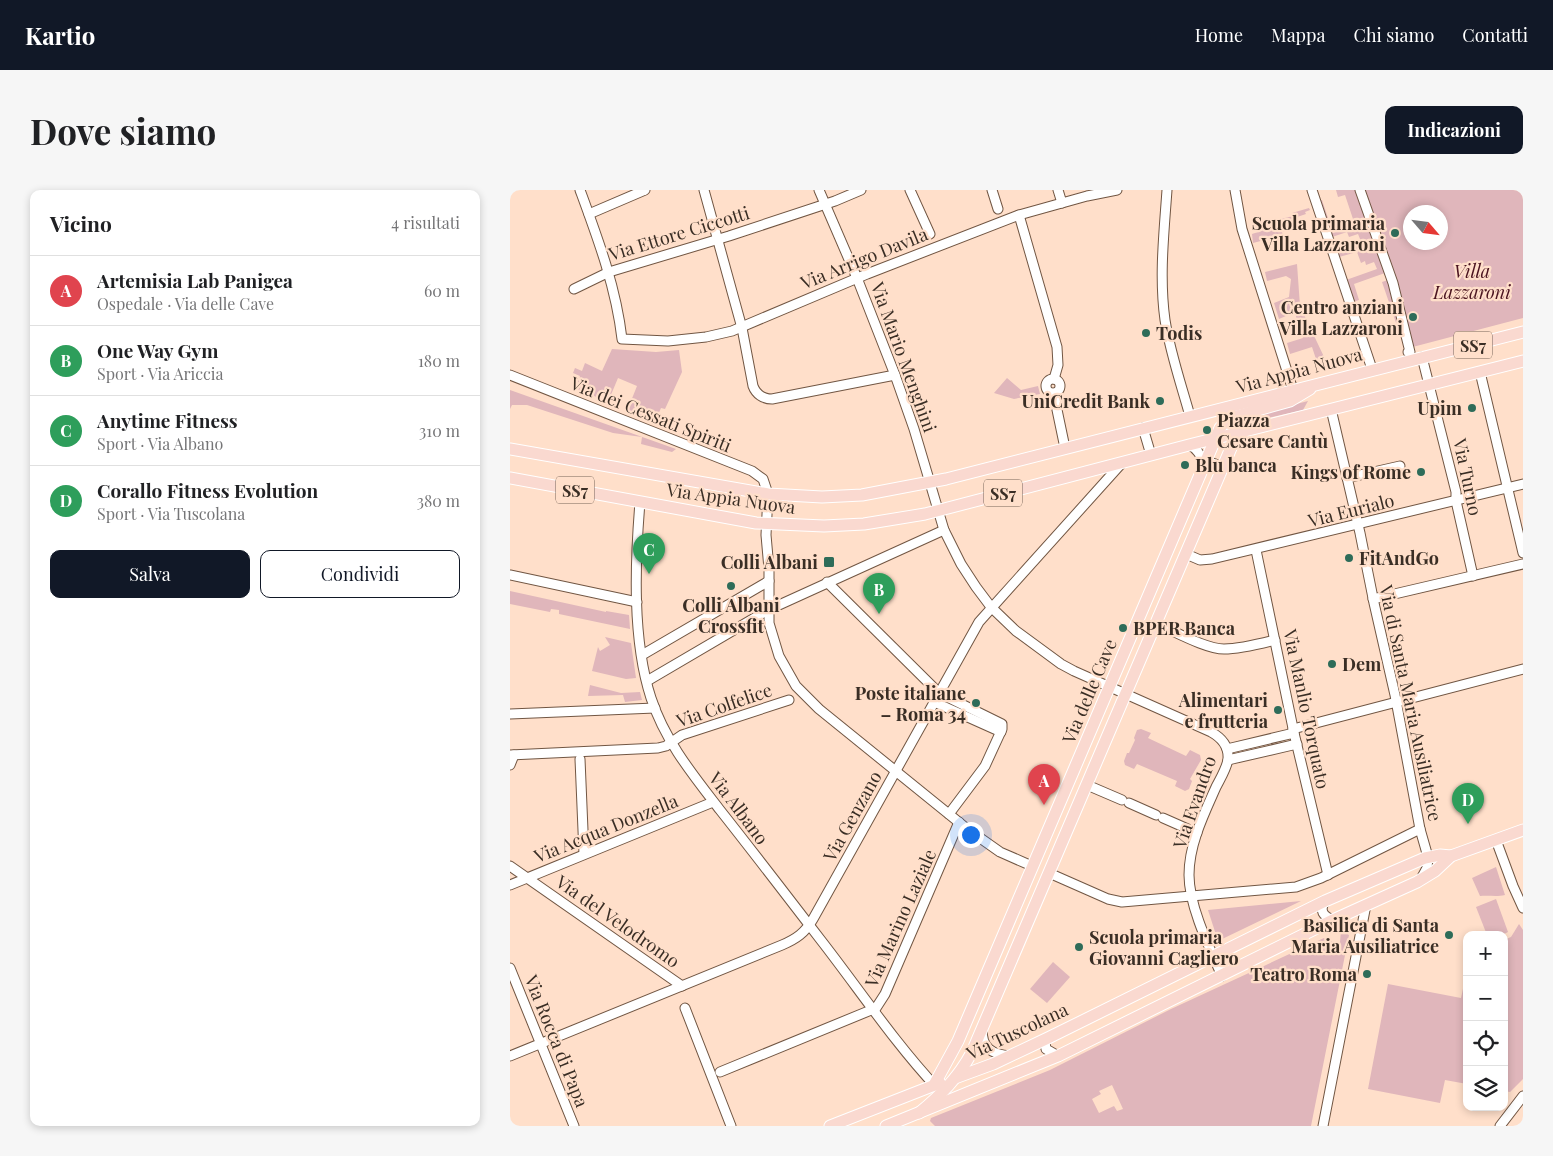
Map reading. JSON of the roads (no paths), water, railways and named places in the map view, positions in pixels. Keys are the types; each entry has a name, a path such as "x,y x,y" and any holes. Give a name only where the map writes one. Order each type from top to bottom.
{"main road":[{"name":"Via Appia Nuova","path":"510,449 768,494 833,497 862,495 929,483 1523,332"},
{"name":"Via Appia Nuova","path":"510,478 766,524 852,526 903,519 938,511 1189,445 1523,361"},
{"path":"1216,439 1220,428 1226,421 1241,414 1290,401 1317,384"},
{"name":"Via delle Cave","path":"919,1113 942,1094 957,1077 969,1058 1237,434"},
{"name":"Via delle Cave","path":"934,1085 959,1038 1216,439"},
{"path":"1420,880 1435,871 1451,856 1523,830"},
{"path":"1428,857 1451,856"},
{"name":"Via Tuscolana","path":"830,1126 1010,1056 1324,901 1428,857"},
{"path":"1032,866 1049,874"},
{"name":"Via Tuscolana","path":"886,1126 1058,1056 1333,920 1420,880"}],"street":[{"path":"580,190 609,272"},
{"path":"589,214 645,190"},
{"path":"704,190 742,328 753,386 756,392 772,400 895,375"},
{"name":"Via Mario Menghini","path":"818,190 857,278 895,375 914,429 944,530 965,571 991,607 1021,636 1068,668 1218,736 1224,742 1227,749"},
{"name":"Via Ettore Ciccotti","path":"574,289 609,272 718,239 825,204 861,190"},
{"path":"910,190 930,234"},
{"path":"992,190 998,209"},
{"path":"1058,190 1062,203"},
{"name":"Via Arrigo Davila","path":"609,272 622,339 650,341 685,340 715,336 742,328 857,278 1019,215 1087,196 1117,190"},
{"path":"1161,190 1167,190 1163,263 1164,310 1172,352 1190,416"},
{"path":"1235,190 1242,229 1293,390"},
{"path":"1312,190 1372,369"},
{"path":"1360,190 1393,283 1410,352 1408,352"},
{"path":"1019,215 1056,342 1058,365 1054,379 1060,385 1060,390 1056,393 1056,405 1065,448"},
{"name":"Via Turno","path":"1422,357 1456,492 1456,500 1473,576"},
{"path":"1480,372 1506,488 1523,553"},
{"name":"Via dei Cessati Spiriti","path":"514,376 752,471 763,480 768,494"},
{"name":"Via di Santa Maria Ausiliatrice","path":"1331,409 1396,702 1420,829 1428,857"},
{"path":"1143,428 1151,455"},
{"path":"1189,445 1199,453 1204,467 1210,463 1216,464 1220,468 1220,475"},
{"name":"Via Genzano","path":"510,1056 793,940 803,933 979,622 1121,464"},
{"path":"1347,478 1400,466"},
{"name":"Via Eurialo","path":"1186,554 1200,560 1208,560 1256,550 1523,484"},
{"path":"768,494 766,524 769,581 768,610 771,632 776,649 786,670 799,690 819,709 959,822 1000,852 1032,866"},
{"name":"Via Albano","path":"640,502 637,602 642,655 655,708 670,743 713,802 912,1060 942,1094"},
{"path":"647,681 768,610 944,530"},
{"name":"Via Manlio Torquato","path":"1256,550 1294,731 1328,875"},
{"path":"1373,599 1523,564"},
{"path":"510,575 637,602"},
{"path":"642,655 769,581"},
{"path":"827,582 939,692 998,721 1003,726 985,766 949,814"},
{"path":"1157,624 1206,645 1222,649 1275,640"},
{"path":"1227,749 1523,669"},
{"name":"Via Colfelice","path":"512,755 658,748 682,735 789,700"},
{"path":"934,702 1001,732"},
{"path":"510,714 655,708"},
{"path":"1228,760 1297,744"},
{"name":"Via Evandro","path":"1222,976 1190,896 1189,872 1202,818 1228,760 1227,749"},
{"path":"510,765 512,755"},
{"path":"580,759 584,854"},
{"path":"1087,785 1197,833"},
{"name":"Via Acqua Donzella","path":"510,885 713,802"},
{"name":"Via Marino Laziale","path":"720,1072 874,1010 885,994 959,822"},
{"path":"1049,874 1102,897 1129,902 1296,887 1328,875 1420,829"},
{"path":"1496,840 1512,886 1523,908"},
{"path":"1420,880 1427,868 1428,857"},
{"name":"Via del Velodromo","path":"510,866 682,986"},
{"path":"1324,901 1322,912 1333,920"},
{"path":"1323,1126 1366,905"},
{"name":"Via Rocca di Papa","path":"510,968 574,1126"},
{"path":"685,1008 730,1126"},
{"path":"982,1027 985,1042 991,1051 1010,1056"},
{"path":"1048,1038 1046,1049 1058,1056"},
{"path":"1500,1126 1523,1096"}],"place":[{"name":"Scuola primaria Villa Lazzaroni","path":"1395,233"},
{"name":"Centro anziani Villa Lazzaroni","path":"1413,317"},
{"name":"Todis","path":"1146,333"},
{"name":"UniCredit Bank","path":"1160,401"},
{"name":"Upim","path":"1472,408"},
{"name":"Piazza Cesare Cantù","path":"1207,430"},
{"name":"Blu banca","path":"1185,465"},
{"name":"Kings of Rome","path":"1421,472"},
{"name":"FitAndGo","path":"1349,558"},
{"name":"Colli Albani","path":"829,562"},
{"name":"Anytime Fitness","path":"649,574"},
{"name":"Colli Albani Crossfit","path":"731,586"},
{"name":"One Way Gym","path":"879,614"},
{"name":"BPER Banca","path":"1123,628"},
{"name":"Dem","path":"1332,664"},
{"name":"Poste italiane – Roma 34","path":"976,703"},
{"name":"Alimentari e frutteria","path":"1278,710"},
{"name":"Artemisia Lab Panigea","path":"1044,805"},
{"name":"Corallo Fitness Evolution","path":"1468,824"},
{"name":"Basilica di Santa Maria Ausiliatrice","path":"1449,935"},
{"name":"Scuola primaria Giovanni Cagliero","path":"1079,947"},
{"name":"Teatro Roma","path":"1367,974"}],"park label":[{"name":"Villa Lazzaroni","path":"1472,281"}]}
